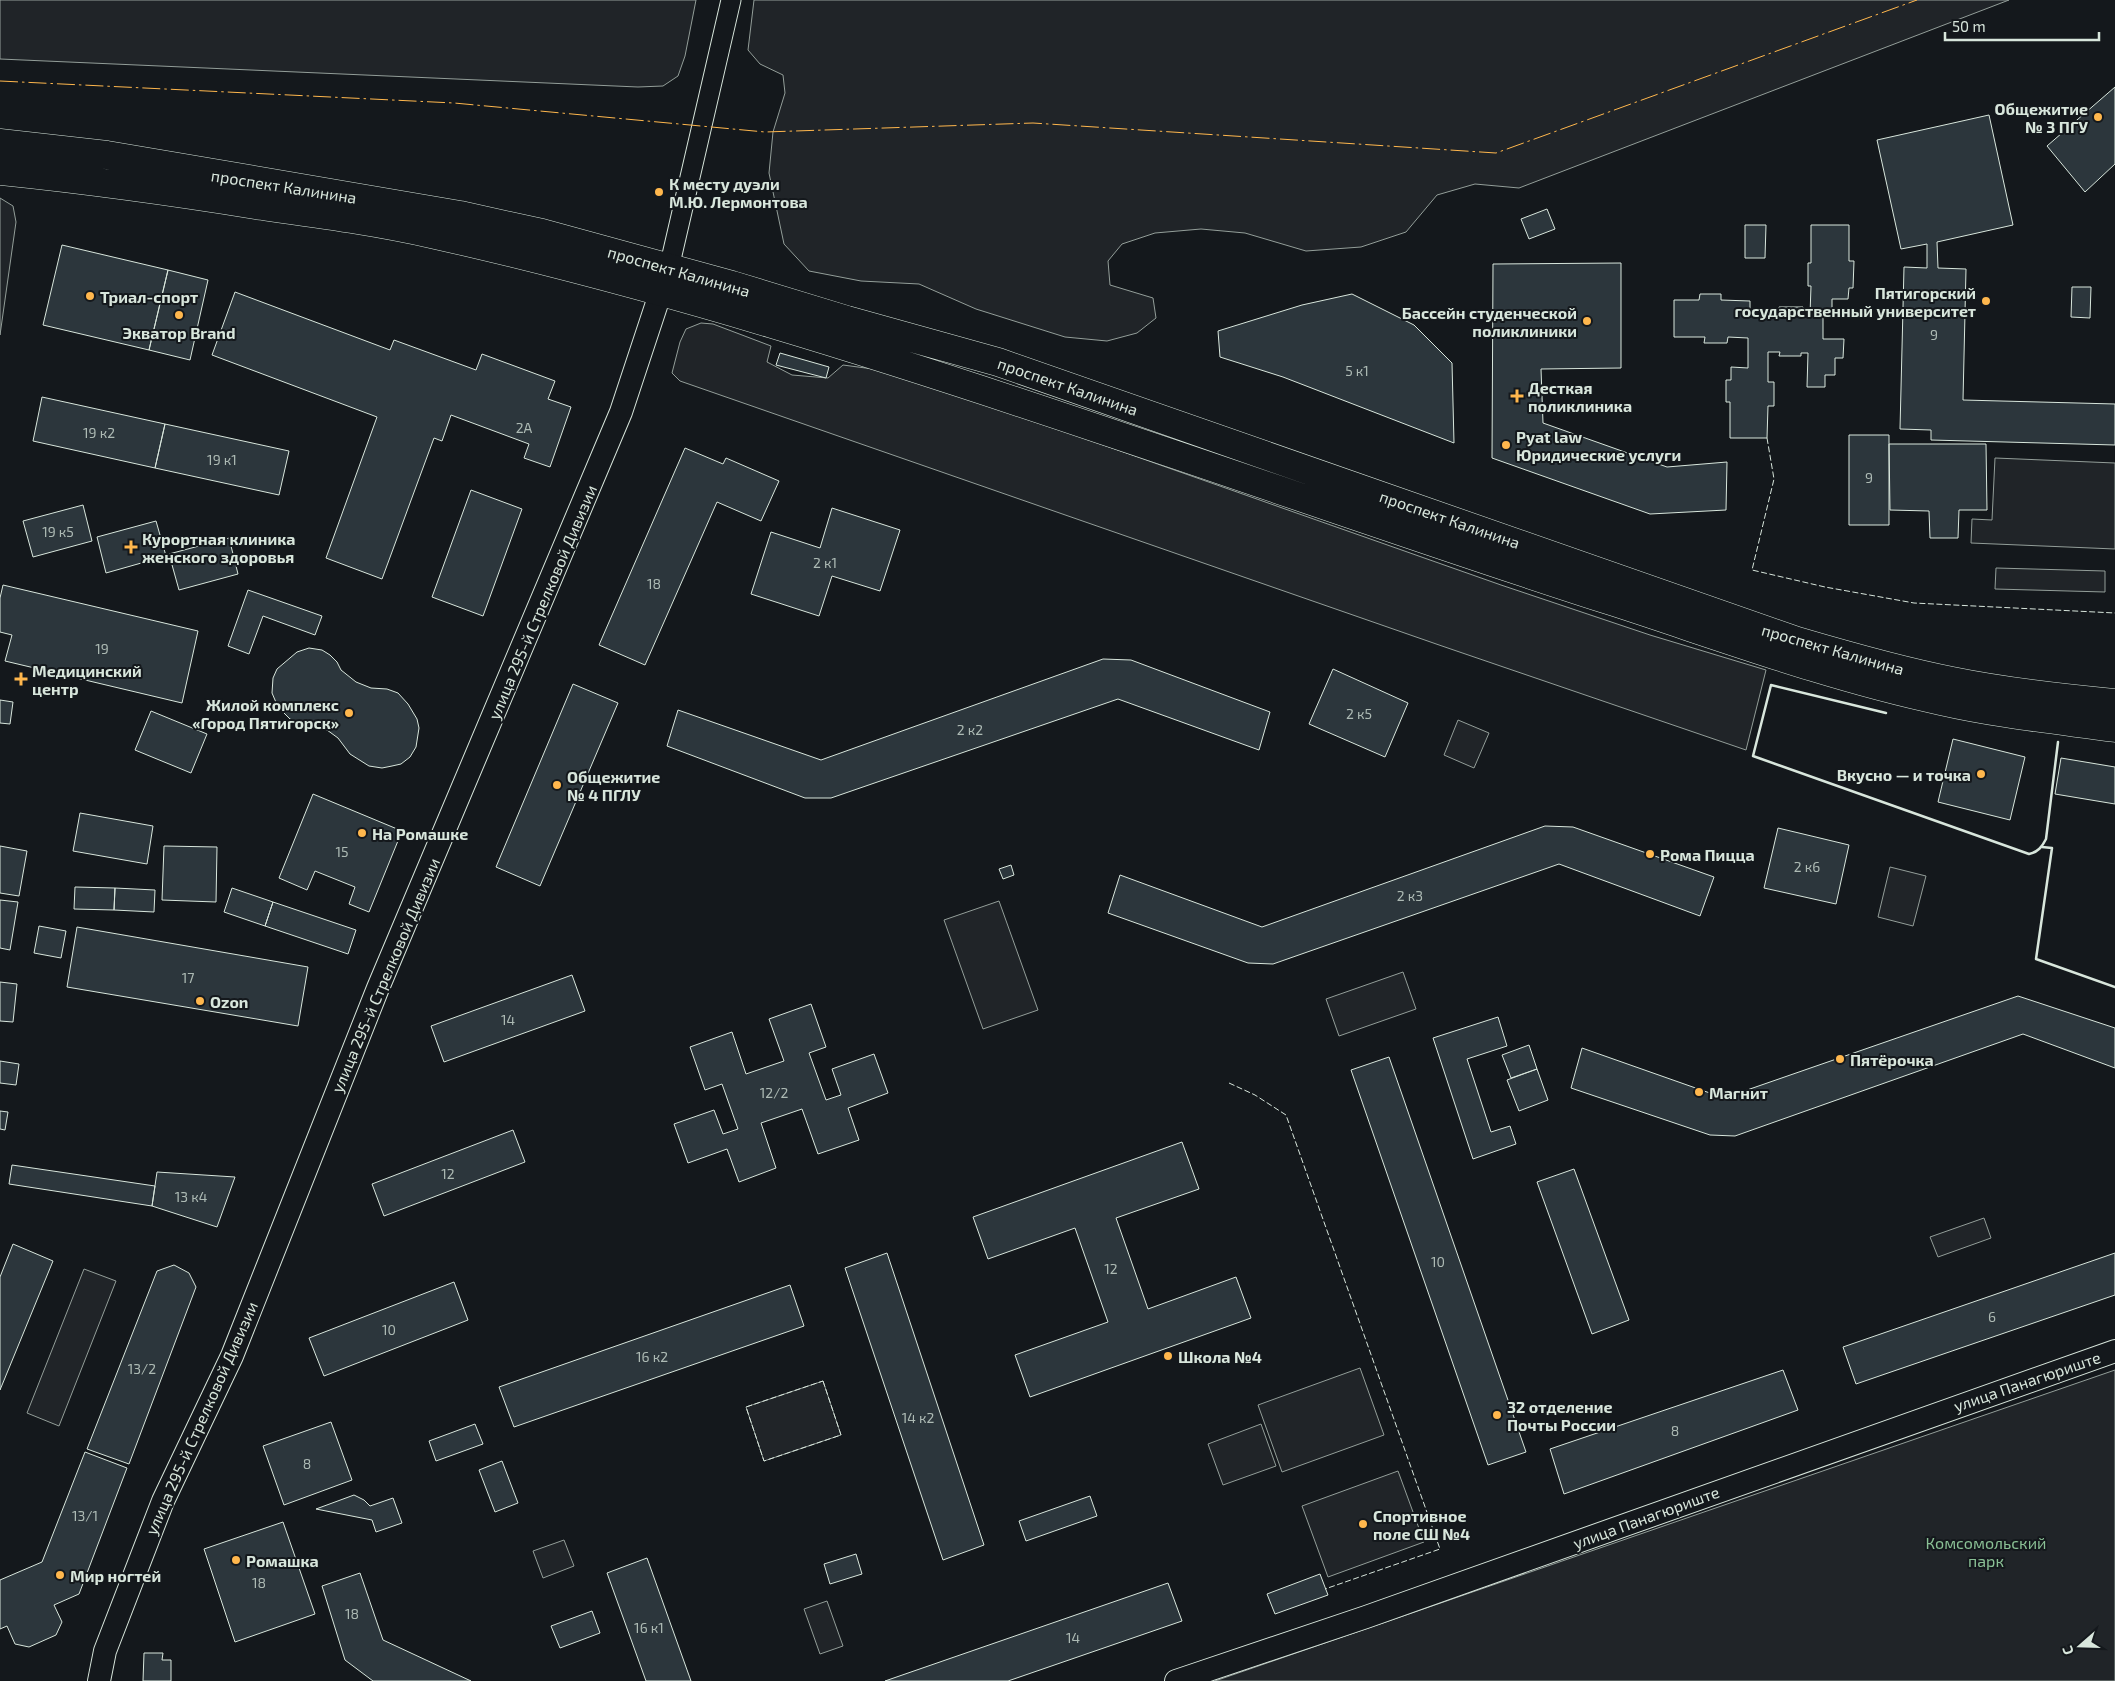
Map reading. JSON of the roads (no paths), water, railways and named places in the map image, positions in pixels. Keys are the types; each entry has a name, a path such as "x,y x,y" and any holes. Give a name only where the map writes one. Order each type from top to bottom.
{"main road":[{"name":"проспект Калинина","path":"0,143 107,155 460,215 542,233 880,358 988,392 1442,547 1781,658 1944,702 2038,718 2115,728"},
{"name":"проспект Калинина","path":"0,171 112,182 362,221 431,234 574,268 665,280 998,362 1797,641 1873,663 1953,681 2060,698 2115,703"},
{"path":"988,392 998,362"}],"street":[{"path":"665,280 732,0"},
{"name":"улица 295-й Стрелковой Дивизии","path":"99,1681 108,1644 163,1501 232,1356 378,988 621,412 665,280"},
{"name":"улица Панагюриште","path":"1176,1681 1366,1617 2115,1351"}],"place":[{"name":"Общежитие № 3 ПГУ","path":"2098,117"},
{"name":"К месту дуэли М.Ю. Лермонтова","path":"659,192"},
{"name":"Триал-спорт","path":"90,296"},
{"name":"Пятигорский государственный университет","path":"1986,301"},
{"name":"Экватор Brand","path":"179,315"},
{"name":"Бассейн студенческой поликлиники","path":"1587,321"},
{"name":"Десткая поликлиника","path":"1517,396"},
{"name":"Pyat law Юридические услуги","path":"1506,445"},
{"name":"Курортная клиника женского здоровья","path":"131,547"},
{"name":"Медицинский центр","path":"21,679"},
{"name":"Жилой комплекс «Город Пятигорск»","path":"349,713"},
{"name":"Вкусно — и точка","path":"1981,774"},
{"name":"Общежитие № 4 ПГЛУ","path":"557,785"},
{"name":"На Ромашке","path":"362,833"},
{"name":"Рома Пицца","path":"1650,854"},
{"name":"Ozon","path":"200,1001"},
{"name":"Пятёрочка","path":"1840,1059"},
{"name":"Магнит","path":"1699,1092"},
{"name":"Школа №4","path":"1168,1356"},
{"name":"32 отделение Почты России","path":"1497,1415"},
{"name":"Спортивное поле СШ №4","path":"1363,1524"},
{"name":"Ромашка","path":"236,1560"},
{"name":"Мир ногтей","path":"60,1575"}],"park label":[{"name":"Комсомольский парк","path":"1986,1551"}]}
